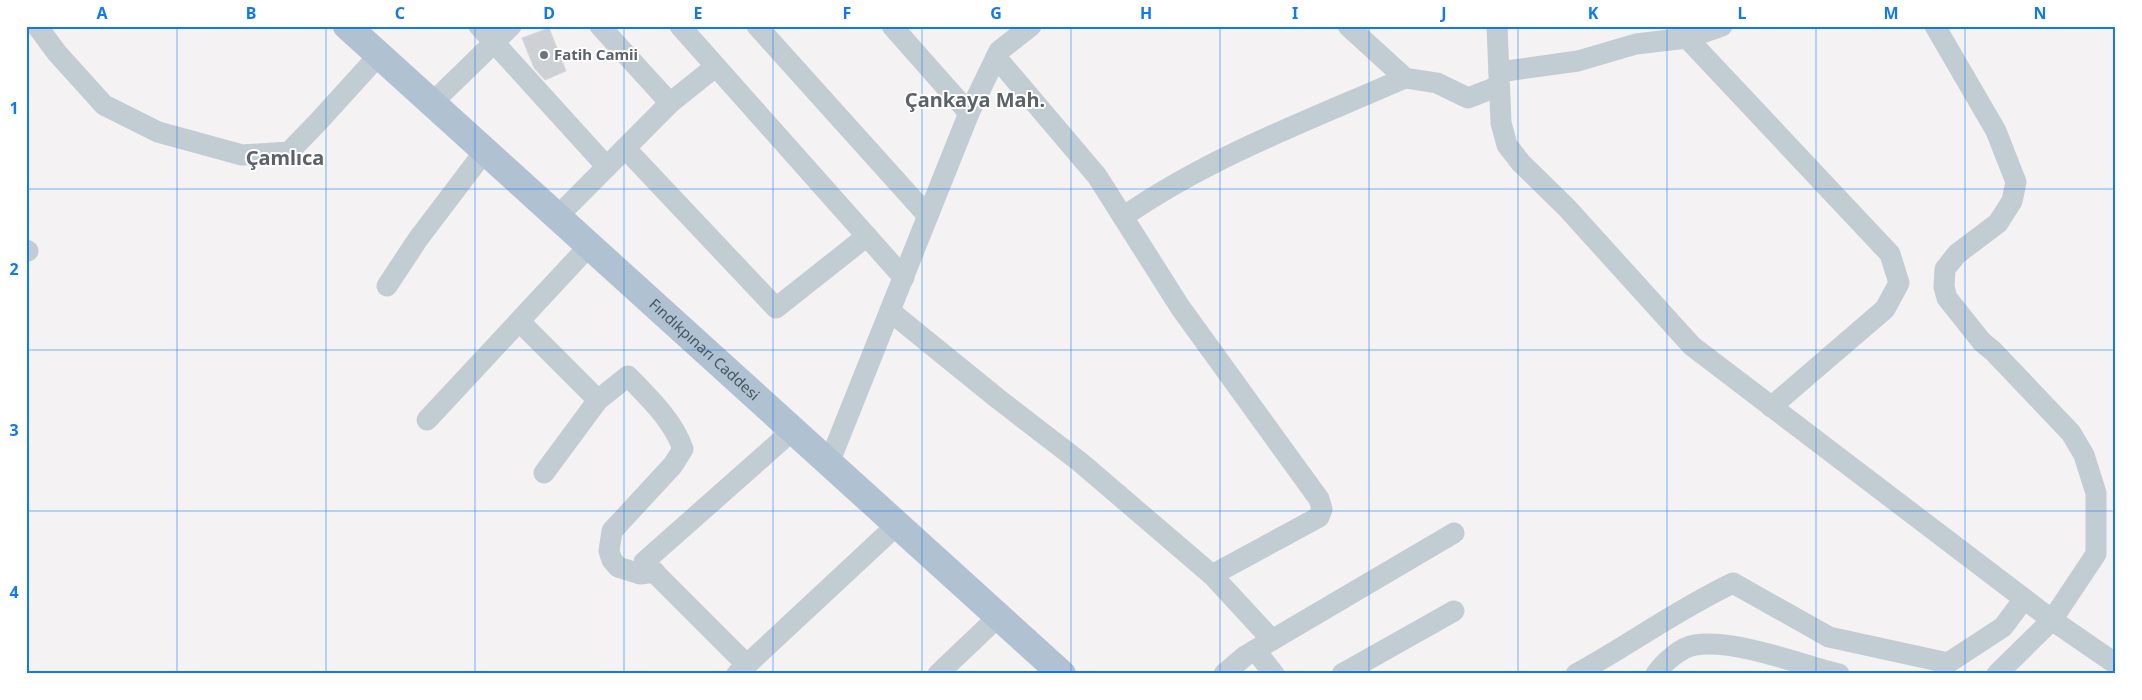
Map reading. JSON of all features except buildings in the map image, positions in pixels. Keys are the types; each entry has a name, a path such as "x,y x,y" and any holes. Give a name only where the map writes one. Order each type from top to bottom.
{"main road":[{"name":"Fındıkpınarı Caddesi","path":"347,26 1062,674"}],"street":[{"path":"37,26 57,53 104,106 158,132 242,155 289,152 378,56"},
{"path":"479,26 607,167"},
{"path":"431,104 511,26"},
{"path":"600,26 670,103"},
{"path":"680,26 904,278"},
{"path":"756,26 928,216"},
{"path":"892,26 969,114"},
{"path":"829,463 969,114 999,51 1031,26"},
{"path":"1348,26 1405,78 1437,84 1468,98 1499,79 1578,62 1636,44 1688,38 1722,26"},
{"path":"1497,26 1503,130 1507,144 1521,163 1567,208 1692,346 2024,599 2116,664"},
{"path":"1936,26 1996,131 2016,182 2012,201 1998,223 1957,254 1945,269 1944,287 1947,298 1982,342 1993,351 2071,434 2084,455 2096,493 2096,554 2052,620 1997,674"},
{"path":"1688,38 1890,254 1899,282 1885,309 1771,407"},
{"path":"996,57 1097,176 1180,307 1319,500 1322,509 1319,517 1212,574"},
{"path":"557,217 670,103 715,67"},
{"path":"1123,217 1210,164 1405,78"},
{"path":"625,148 776,308 866,236"},
{"path":"387,286 418,238 484,152"},
{"path":"427,420 589,246"},
{"path":"891,312 1080,462 1212,574 1264,645 1274,674"},
{"path":"520,322 598,400"},
{"path":"544,472 598,400 628,376 662,413 679,436 683,449 673,465 612,531 609,551 612,560 618,567 640,574 655,572"},
{"path":"793,430 644,562 742,670 898,524"},
{"path":"1224,674 1264,645 1454,533"},
{"path":"1576,674 1614,653 1698,600 1733,583 1829,637 1948,663 2003,626 2024,599"},
{"path":"1342,674 1454,611"},
{"path":"938,674 999,616"},
{"path":"1656,674 1664,662 1693,645 1727,644 1839,674"}],"place":[{"name":"Fatih Camii","path":"544,55"}],"district":[{"name":"Çankaya Mah.","path":"975,100"},
{"name":"Çamlıca","path":"285,158"}]}
